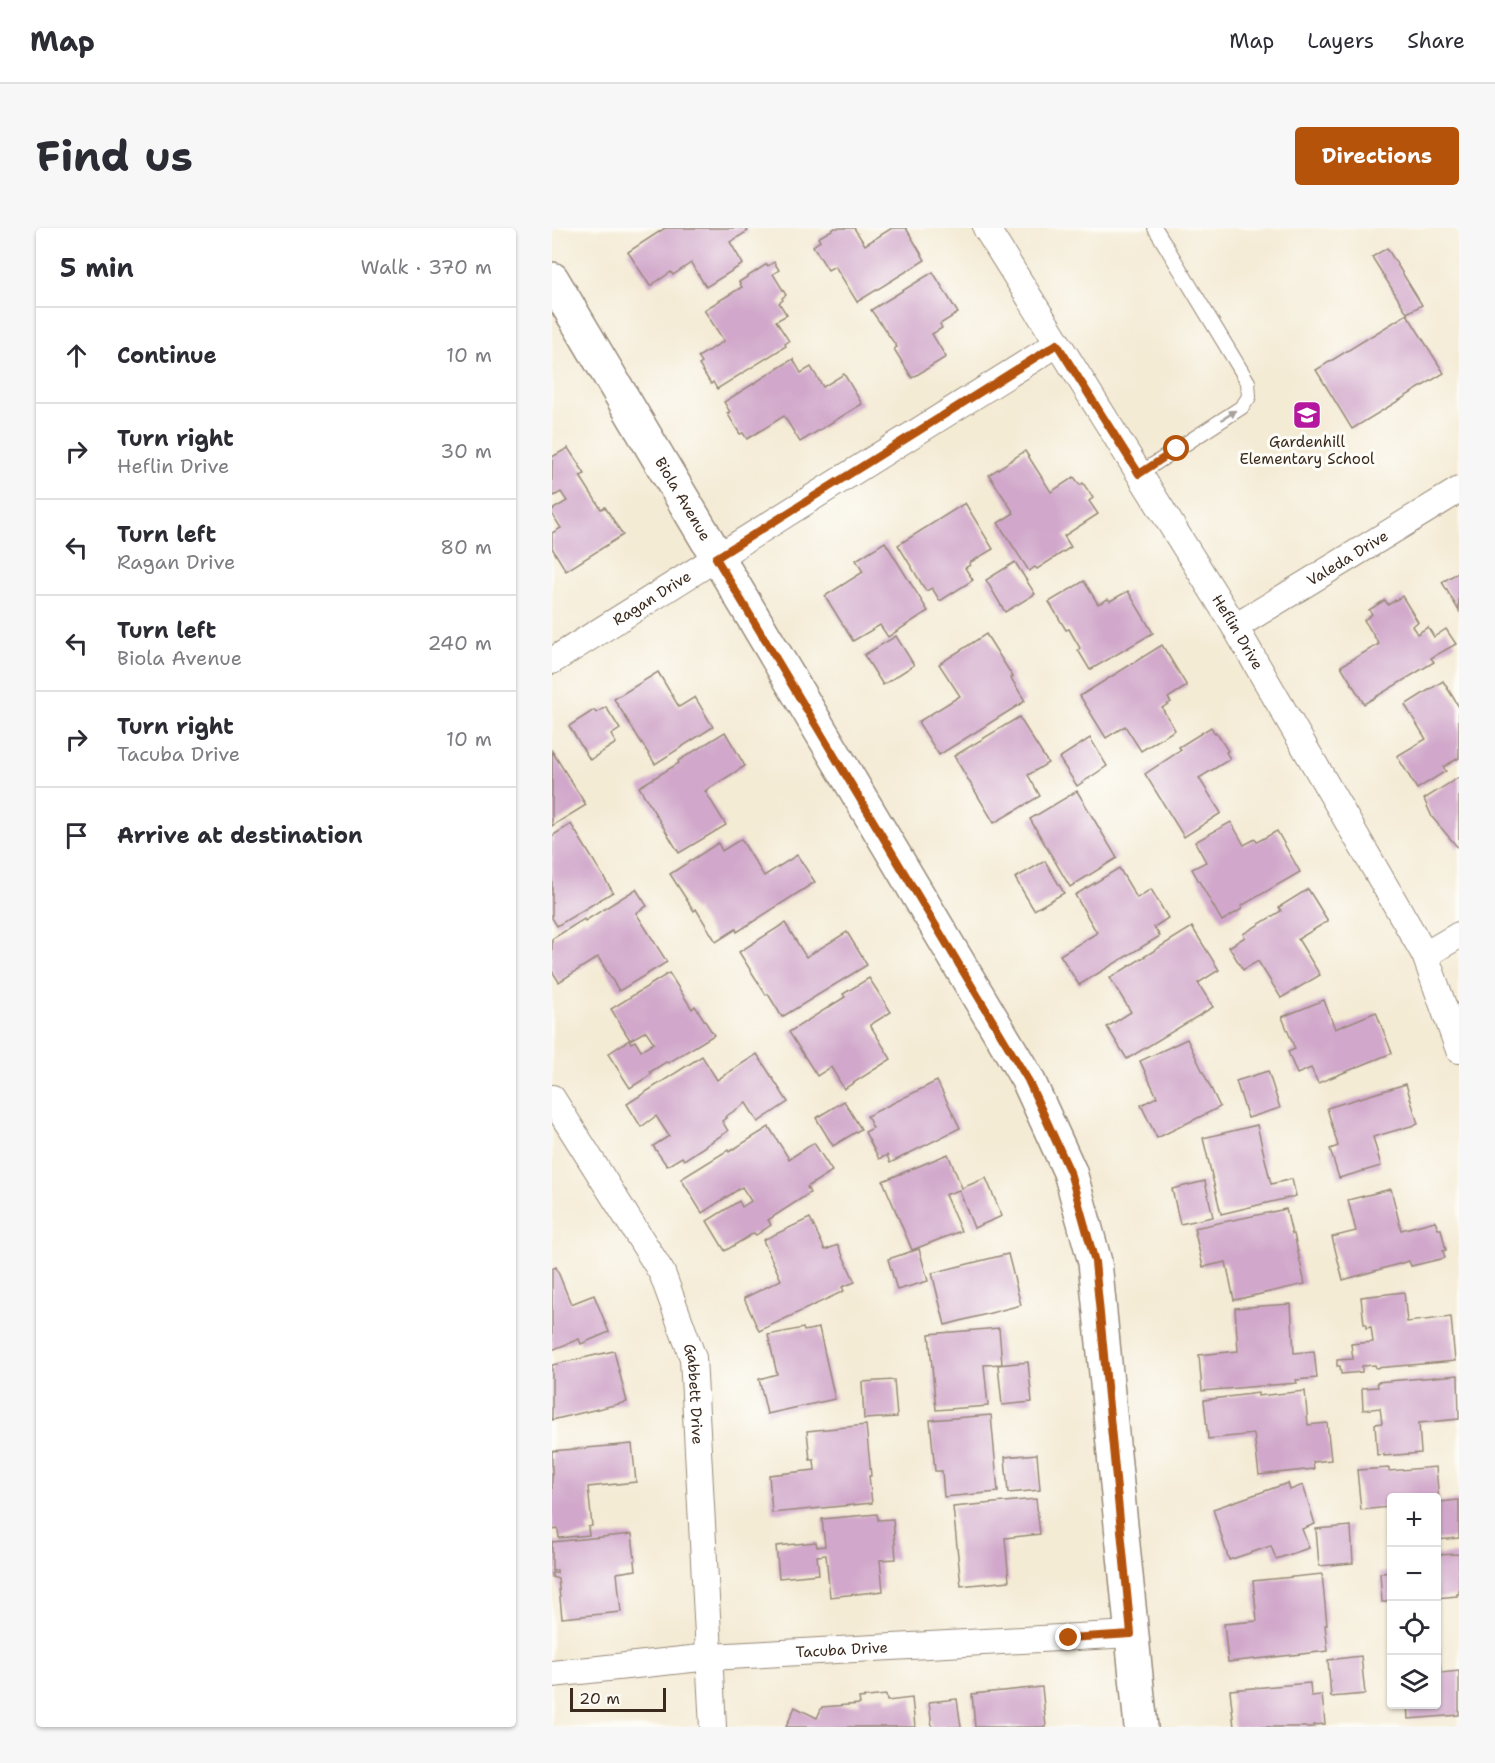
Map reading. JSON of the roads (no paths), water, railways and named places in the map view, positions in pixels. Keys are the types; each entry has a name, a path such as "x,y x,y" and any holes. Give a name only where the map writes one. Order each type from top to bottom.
{"street":[{"name":"Heflin Drive","path":"986,228 1235,627 1425,955 1459,1050"},
{"name":"Biola Avenue","path":"552,279 1028,1080 1070,1172 1095,1262 1142,1727"},
{"name":"Ragan Drive","path":"552,661 1057,344"},
{"name":"Valeda Drive","path":"1235,627 1459,490"},
{"path":"1425,955 1459,935"},
{"name":"Gabbett Drive","path":"552,1098 662,1273 693,1359 713,1727"},
{"name":"Tacuba Drive","path":"552,1674 710,1657 1131,1634"}],"lane":[{"path":"1139,474 1242,407 1249,397 1248,382 1155,228"}],"place":[{"name":"Gardenhill Elementary School","path":"1307,415"}]}
